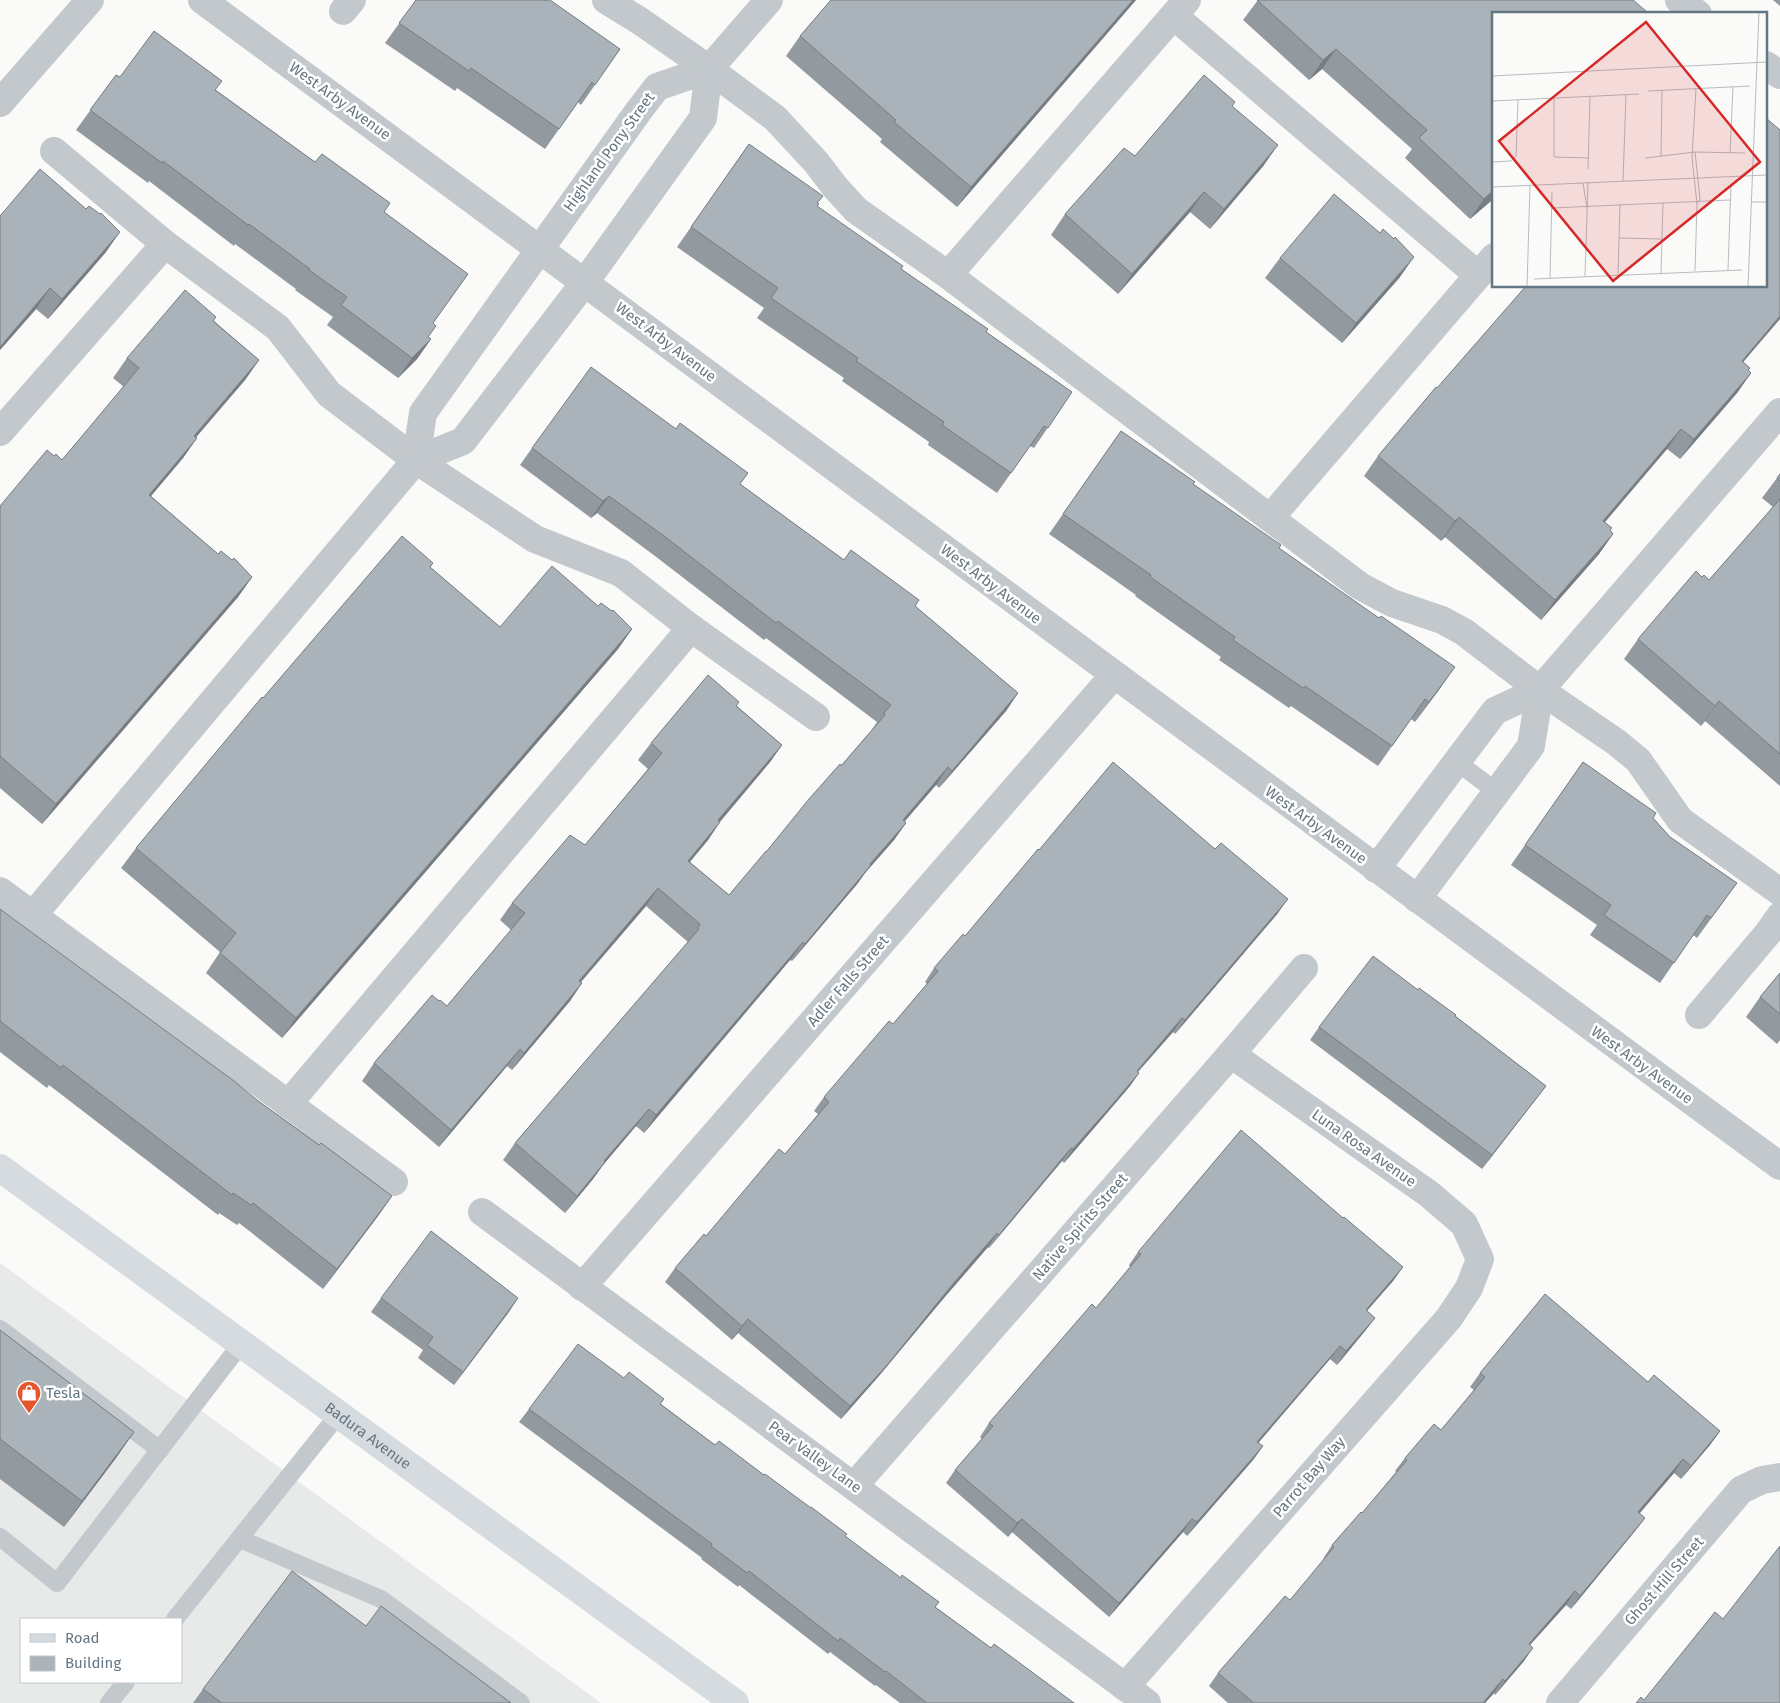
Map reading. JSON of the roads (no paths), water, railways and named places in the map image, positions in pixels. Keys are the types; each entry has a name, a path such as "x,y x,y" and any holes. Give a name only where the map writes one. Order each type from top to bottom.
{"main road":[{"name":"Badura Avenue","path":"0,1168 736,1703"}],"street":[{"path":"0,103 90,0"},
{"name":"West Arby Avenue","path":"202,0 1416,899 1780,1166"},
{"path":"606,0 710,69 775,118 816,162 856,210 948,275 1360,586 1392,603 1442,620 1464,632 1540,690 1616,742 1638,760 1680,820 1780,892"},
{"path":"33,915 416,460 463,441 585,282 703,118 710,69 769,0"},
{"path":"1679,0 1695,12"},
{"path":"948,275 1180,8 1486,266 1270,518"},
{"path":"1768,66 1780,75"},
{"name":"Highland Pony Street","path":"416,460 423,413 657,87 710,69"},
{"path":"54,151 165,244 278,328 329,394 416,460 535,538 621,573 691,628 816,718"},
{"path":"0,432 165,244"},
{"path":"1376,869 1495,711 1540,690 1780,412"},
{"path":"288,1104 691,628"},
{"name":"Adler Falls Street","path":"582,1287 1114,675"},
{"path":"1416,899 1532,746 1540,690"},
{"path":"0,891 394,1182"},
{"path":"1699,1015 1780,916"},
{"name":"Native Spirits Street","path":"854,1486 1304,968"},
{"name":"Luna Rosa Avenue","path":"1231,1054 1429,1194 1464,1224 1480,1259"},
{"name":"Pear Valley Lane","path":"482,1212 1147,1703"},
{"name":"Parrot Bay Way","path":"1125,1687 1449,1318 1469,1288 1480,1259"},
{"name":"Ghost Hill Street","path":"1560,1703 1741,1490 1762,1480 1780,1477"}],"lane":[{"path":"1456,762 1498,792"},
{"path":"0,1329 160,1450"},
{"path":"0,1537 57,1583 241,1344"},
{"path":"176,1618 338,1414"},
{"path":"240,1539 381,1599 521,1703"},
{"path":"108,1703 125,1683"}],"place":[{"name":"Tesla","path":"29,1414"}]}
